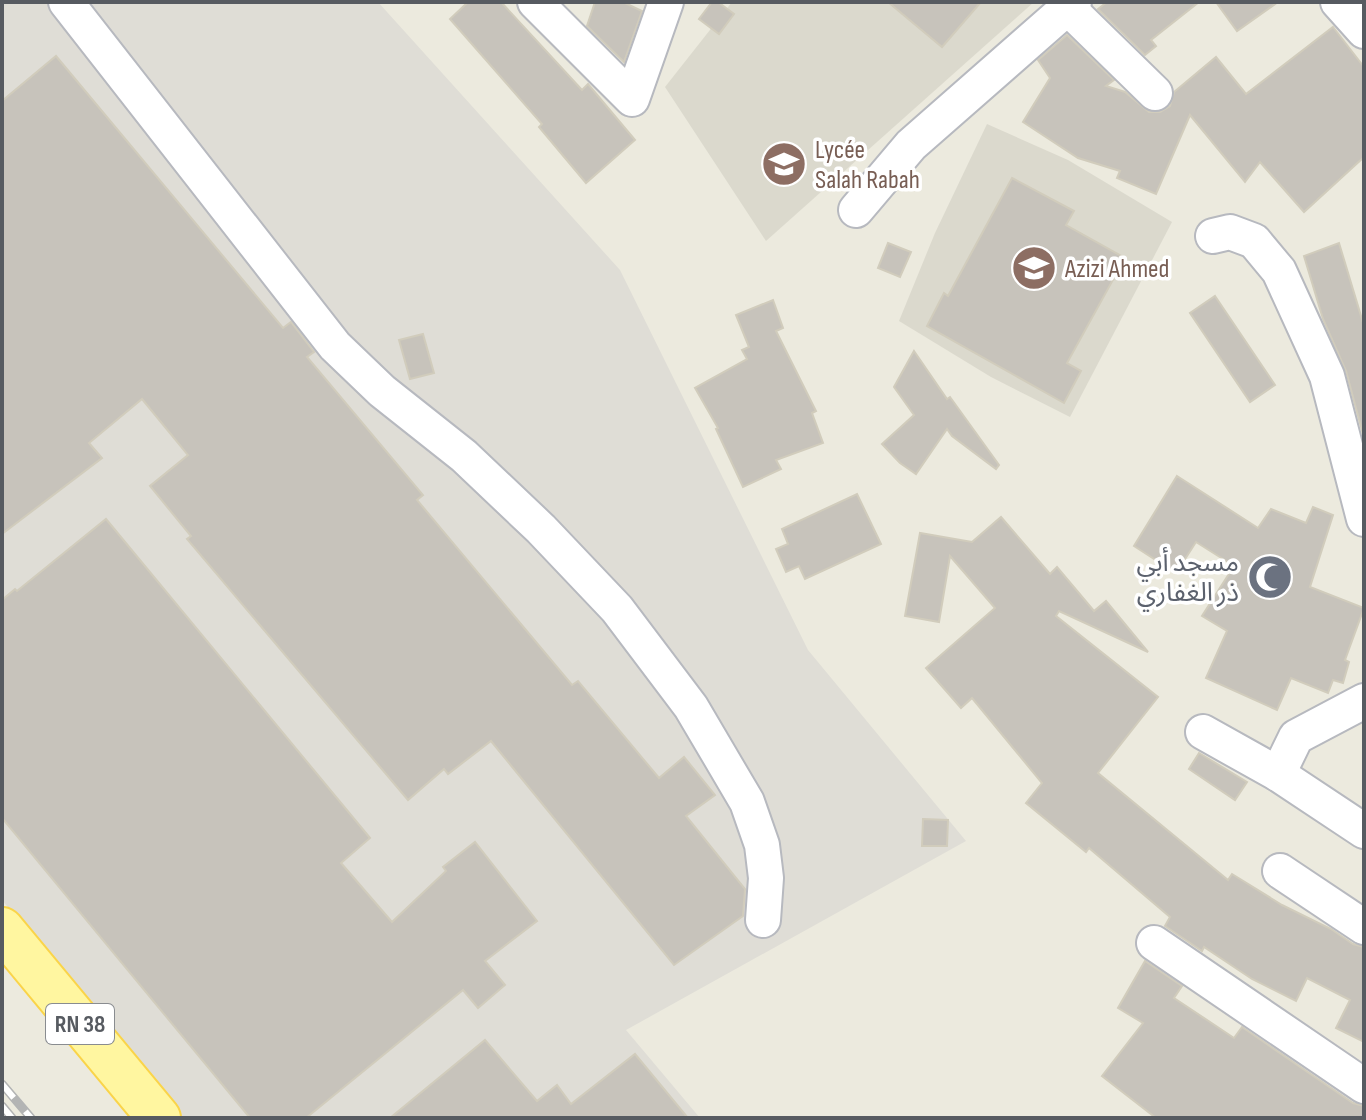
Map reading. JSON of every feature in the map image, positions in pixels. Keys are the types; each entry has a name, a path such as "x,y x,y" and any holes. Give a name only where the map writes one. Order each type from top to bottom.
{"main road":[{"name":"RN 38","path":"2,929 159,1118"},
{"name":"RN 38","path":"2,964 130,1118"}],"street":[{"path":"66,2 335,346 382,391 464,456 541,529 626,621 691,707 747,802 762,845 766,878 763,920"},
{"path":"535,2 632,99 666,2"},
{"path":"1338,2 1364,31"},
{"path":"856,210 911,145 1071,5 1155,93"},
{"path":"1213,236 1230,232 1254,241 1279,271 1327,376 1364,519"},
{"path":"1278,774 1296,737 1364,701"},
{"path":"1203,732 1278,774 1364,831"},
{"path":"1280,871 1364,927"},
{"path":"1154,943 1364,1086"}],"shaded area":[{"path":"2,2 378,2 620,270 808,650 966,841 626,1030 700,1118 183,1118 2,900"},
{"name":"Lycée Salah Rabah","path":"732,2 1034,2 766,241 665,87"},
{"name":"Azizi Ahmed","path":"987,124 1068,160 1172,222 1070,417 991,377 899,321 935,233"}],"building":[{"path":"468,2 501,2 582,90 588,84 635,140 586,183 539,127 542,124 450,19"},
{"path":"595,2 623,2 642,11 624,62 587,26"},
{"path":"712,2 718,2 734,14 719,34 699,19"},
{"path":"888,2 981,2 942,47"},
{"path":"1107,2 1199,2 1151,40 1156,46 1145,55 1098,9"},
{"path":"1216,2 1278,2 1237,31"},
{"path":"1333,27 1364,67 1364,157 1304,212 1260,162 1245,182 1190,115 1156,194 1117,178 1120,171 1078,158 1023,122 1050,78 1038,60 1067,35 1114,80 1106,86 1125,92 1149,112 1160,112 1170,106 1174,92 1216,57 1246,94"},
{"path":"56,56 283,328 291,322 314,352 307,357 423,495 417,500 572,685 578,681 659,778 684,757 715,795 686,816 745,889 743,916 674,965 491,741 448,774 444,769 408,800 187,539 191,536 150,486 188,455 142,399 89,443 102,458 2,534 2,101"},
{"path":"1012,178 1074,211 1066,225 1125,258 1067,363 1081,371 1064,403 927,326 944,293 948,296"},
{"path":"888,243 911,252 900,277 878,268"},
{"path":"1339,243 1364,326 1364,438 1346,371 1323,319 1304,256"},
{"path":"1215,296 1275,385 1250,402 1190,313"},
{"path":"773,300 783,328 776,331 816,411 812,413 823,443 776,460 781,469 743,487 718,428 695,388 747,359 742,350 749,347 736,315"},
{"path":"423,334 434,373 410,379 399,340"},
{"path":"914,351 999,465 996,469 947,429 916,474 882,444 914,415 894,387"},
{"path":"1177,476 1258,528 1271,509 1306,523 1313,507 1333,515 1310,587 1364,608 1345,660 1349,662 1343,683 1333,680 1328,693 1291,678 1277,710 1206,678 1227,631 1202,616 1234,566 1196,542 1176,573 1134,546"},
{"path":"857,494 881,544 805,579 799,566 786,572 776,549 788,544 782,529"},
{"path":"1001,517 1050,574 1057,567 1094,611 1106,601 1148,652 1059,611 1056,616 1158,697 1098,773 1228,880 1232,874 1282,905 1364,947 1364,1042 1336,1028 1350,1000 1307,978 1296,1001 1252,979 1204,947 1202,951 1165,926 1170,917 1089,848 1086,852 1026,803 1042,783 972,698 961,708 926,668 995,608 950,556 939,622 905,616 920,533 972,542"},
{"path":"106,519 370,838 341,863 392,922 446,871 443,867 475,842 537,921 485,961 505,985 478,1008 463,990 306,1118 250,1118 2,818 2,600"},
{"path":"1199,753 1247,782 1235,800 1189,769"},
{"path":"923,819 948,820 947,846 922,846"},
{"path":"1145,961 1182,986 1174,998 1234,1038 1242,1027 1353,1103 1364,1106 1364,1118 1156,1118 1102,1076 1143,1023 1118,1008"},
{"path":"485,1040 537,1101 557,1085 571,1104 635,1054 688,1118 390,1118"}],"railway":[{"path":"2,1084 31,1118"},
{"path":"2,1106 12,1118"}],"place":[{"name":"Lycée Salah Rabah","path":"784,164"},
{"name":"Azizi Ahmed","path":"1034,268"},
{"name":"مسجد أبي ذر الغفاري","path":"1270,577"}]}
